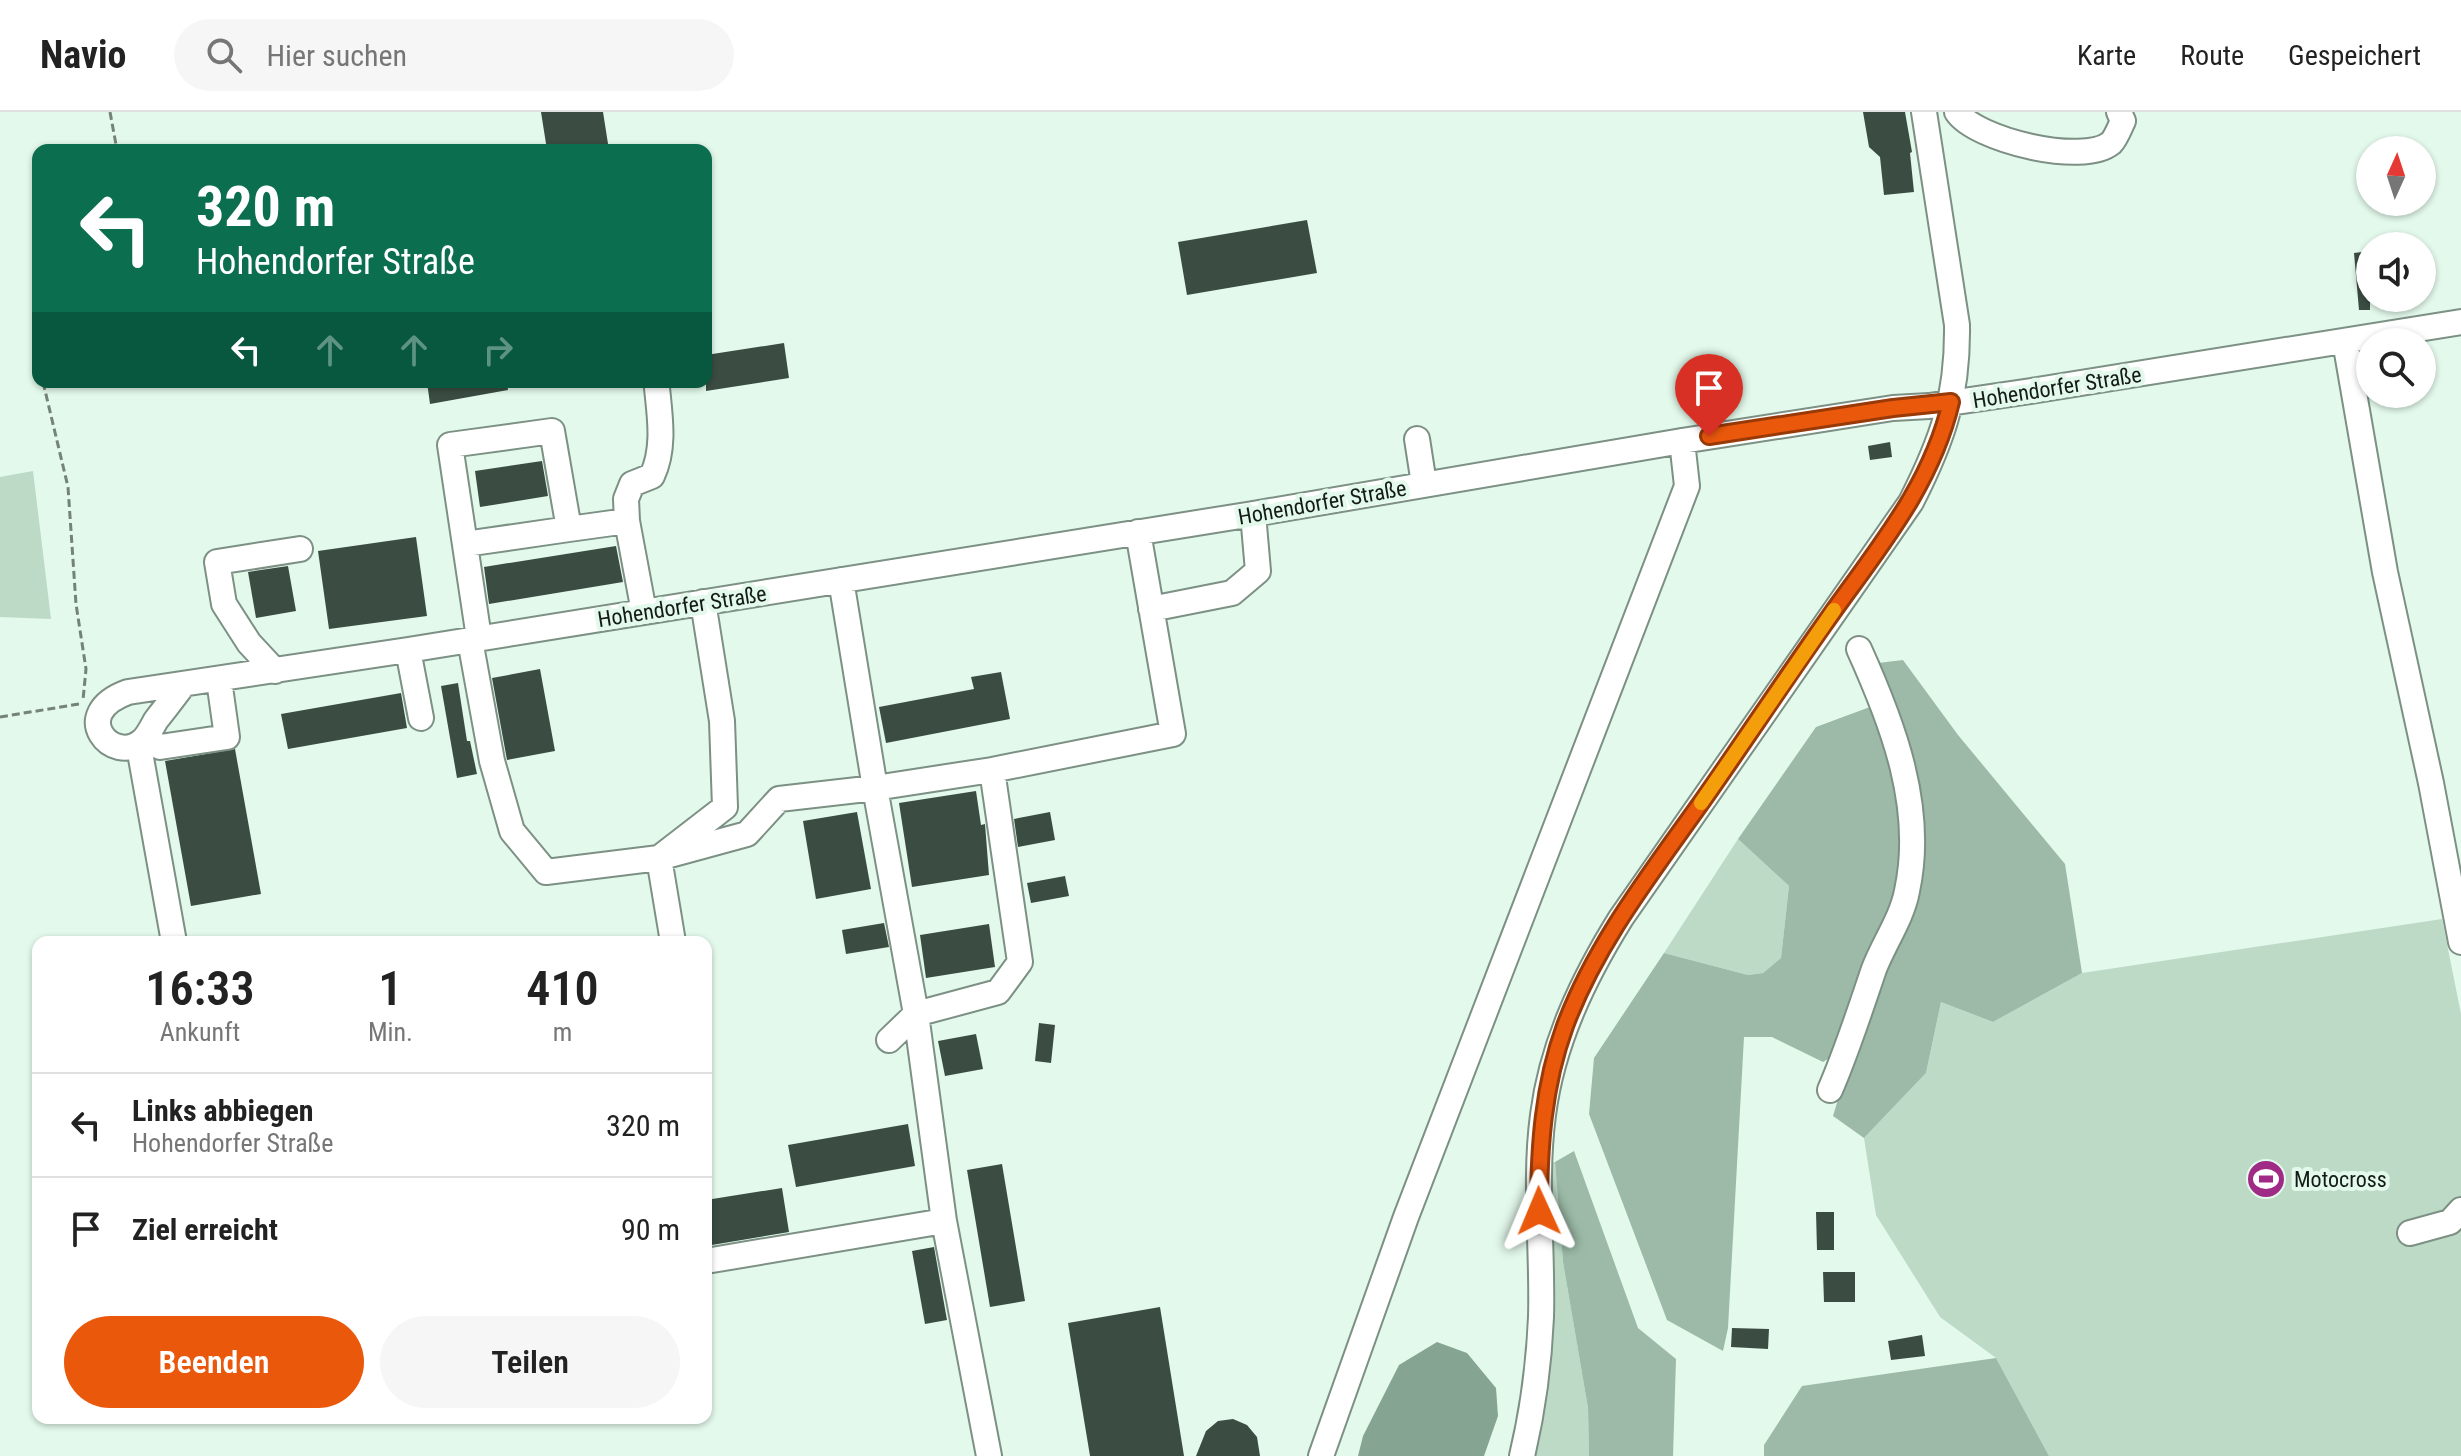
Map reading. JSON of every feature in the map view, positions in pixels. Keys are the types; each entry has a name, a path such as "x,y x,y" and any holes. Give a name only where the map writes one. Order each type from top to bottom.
{"street":[{"path":"1522,1456 1538,1369 1541,1316 1539,1168 1543,1115 1565,1026 1598,955 1621,918 1911,502 1934,458 1951,402 1958,358 1956,304 1924,112"},
{"path":"1957,112 1963,120 1981,131 2066,153 2093,151 2112,142 2123,121 2119,112"},
{"name":"Hohendorfer Straße","path":"92,706 128,692 1253,514 1682,441 2461,322"},
{"path":"2345,341 2385,572 2431,783 2461,942"},
{"path":"644,612 627,521 626,499 632,484 652,476 657,466 661,429 657,388"},
{"path":"569,529 552,431 450,445 492,761 512,831 546,872 659,858 747,834 779,799 992,770 1173,734 1138,532"},
{"path":"1417,439 1424,484"},
{"path":"1321,1456 1406,1217 1687,486 1682,441"},
{"path":"1151,609 1232,593 1258,571 1253,514"},
{"path":"465,544 627,521"},
{"path":"275,671 249,643 224,604 217,562 300,549"},
{"path":"841,580 916,1014 944,1221 989,1456"},
{"path":"659,858 725,807 722,721 703,602"},
{"path":"1830,1090 1876,965 1907,892 1911,852 1912,819 1902,758 1859,649"},
{"path":"408,650 421,718"},
{"path":"144,740 160,747 227,737 219,680"},
{"path":"173,936 141,758 144,740 183,685"},
{"path":"92,706 101,736 114,747 131,747 144,740"},
{"path":"889,1040 916,1014 998,992 1020,962 992,770"},
{"path":"659,858 672,936"},
{"path":"2410,1233 2450,1222 2461,1210"},
{"path":"712,1260 944,1221"}],"path":[{"path":"110,112 116,144"},
{"path":"0,717 92,706 76,604 68,487 44,388"}],"shaded area":[{"path":"33,471 51,619 0,617 0,477"},
{"path":"1903,660 1958,735 2065,864 2082,973 1993,1022 1941,1002 1926,1073 1864,1138 1833,1116 1922,822 1878,663"},
{"path":"1878,704 1900,762 1905,889 1839,1052 1823,1062 1772,1037 1744,1037 1728,1328 1723,1351 1667,1320 1589,1114 1594,1058 1664,953 1748,975 1763,973 1781,958 1789,886 1738,839 1816,727"},
{"path":"1738,839 1789,886 1781,958 1763,973 1748,975 1664,953"},
{"name":"Motocross","path":"2442,919 2461,1014 2461,1456 2049,1456 1996,1358 1940,1317 1876,1215 1864,1138 1926,1073 1941,1002 1993,1022 2082,973"},
{"path":"1574,1151 1638,1328 1676,1359 1673,1456 1589,1456 1588,1408 1563,1262 1555,1162"},
{"path":"1555,1162 1563,1262 1588,1408 1589,1456 1527,1456 1541,1164"},
{"path":"1437,1342 1467,1353 1496,1388 1498,1416 1484,1456 1358,1456 1363,1436 1399,1365"},
{"path":"1996,1358 2049,1456 1764,1456 1764,1445 1802,1386"}],"building":[{"path":"541,112 603,112 608,144 546,144"},
{"path":"1863,112 1905,112 1912,152 1914,192 1884,195 1880,157 1869,147"},
{"path":"1307,220 1317,273 1187,295 1178,242"},
{"path":"784,343 789,378 706,391 706,388 712,388 712,354"},
{"path":"428,388 508,388 508,390 430,404"},
{"path":"1890,442 1892,457 1870,460 1868,446"},
{"path":"542,461 548,496 480,507 475,471"},
{"path":"416,537 427,616 329,629 318,551"},
{"path":"616,546 623,582 489,604 484,567"},
{"path":"288,566 296,611 256,618 248,572"},
{"path":"540,669 555,751 507,760 492,678"},
{"path":"1001,672 1010,719 886,743 879,707 974,689 971,677"},
{"path":"458,683 467,741 470,741 477,774 457,778 441,686"},
{"path":"401,693 407,728 288,749 281,714"},
{"path":"235,749 261,894 191,906 165,761"},
{"path":"976,791 981,825 985,824 989,875 912,887 899,803"},
{"path":"857,812 871,889 816,899 803,821"},
{"path":"1050,812 1055,840 1018,847 1014,819"},
{"path":"1065,876 1069,896 1031,903 1027,883"},
{"path":"884,923 889,947 846,954 842,930"},
{"path":"989,924 995,967 926,978 920,935"},
{"path":"1039,1023 1055,1025 1051,1063 1035,1061"},
{"path":"976,1034 983,1069 945,1076 938,1041"},
{"path":"908,1124 915,1166 796,1187 788,1145"},
{"path":"1002,1164 1025,1301 990,1307 967,1170"},
{"path":"782,1188 789,1232 712,1245 712,1199"},
{"path":"1816,1212 1834,1212 1834,1250 1817,1250"},
{"path":"934,1247 947,1320 925,1324 912,1251"},
{"path":"1823,1272 1855,1272 1855,1302 1824,1302"},
{"path":"1160,1307 1184,1456 1090,1456 1068,1323"},
{"path":"1732,1328 1769,1329 1768,1349 1731,1347"},
{"path":"1922,1335 1925,1356 1891,1360 1888,1341"},
{"path":"1233,1419 1247,1425 1257,1437 1260,1456 1196,1456 1206,1431 1218,1421"}],"slow traffic":[{"path":"1701,803 1834,610"}],"place":[{"name":"Motocross","path":"2266,1179"}],"route":[{"path":"1539,1211 1539,1168 1548,1086 1565,1026 1598,955 1911,502 1934,458 1951,402 1709,436"}]}
